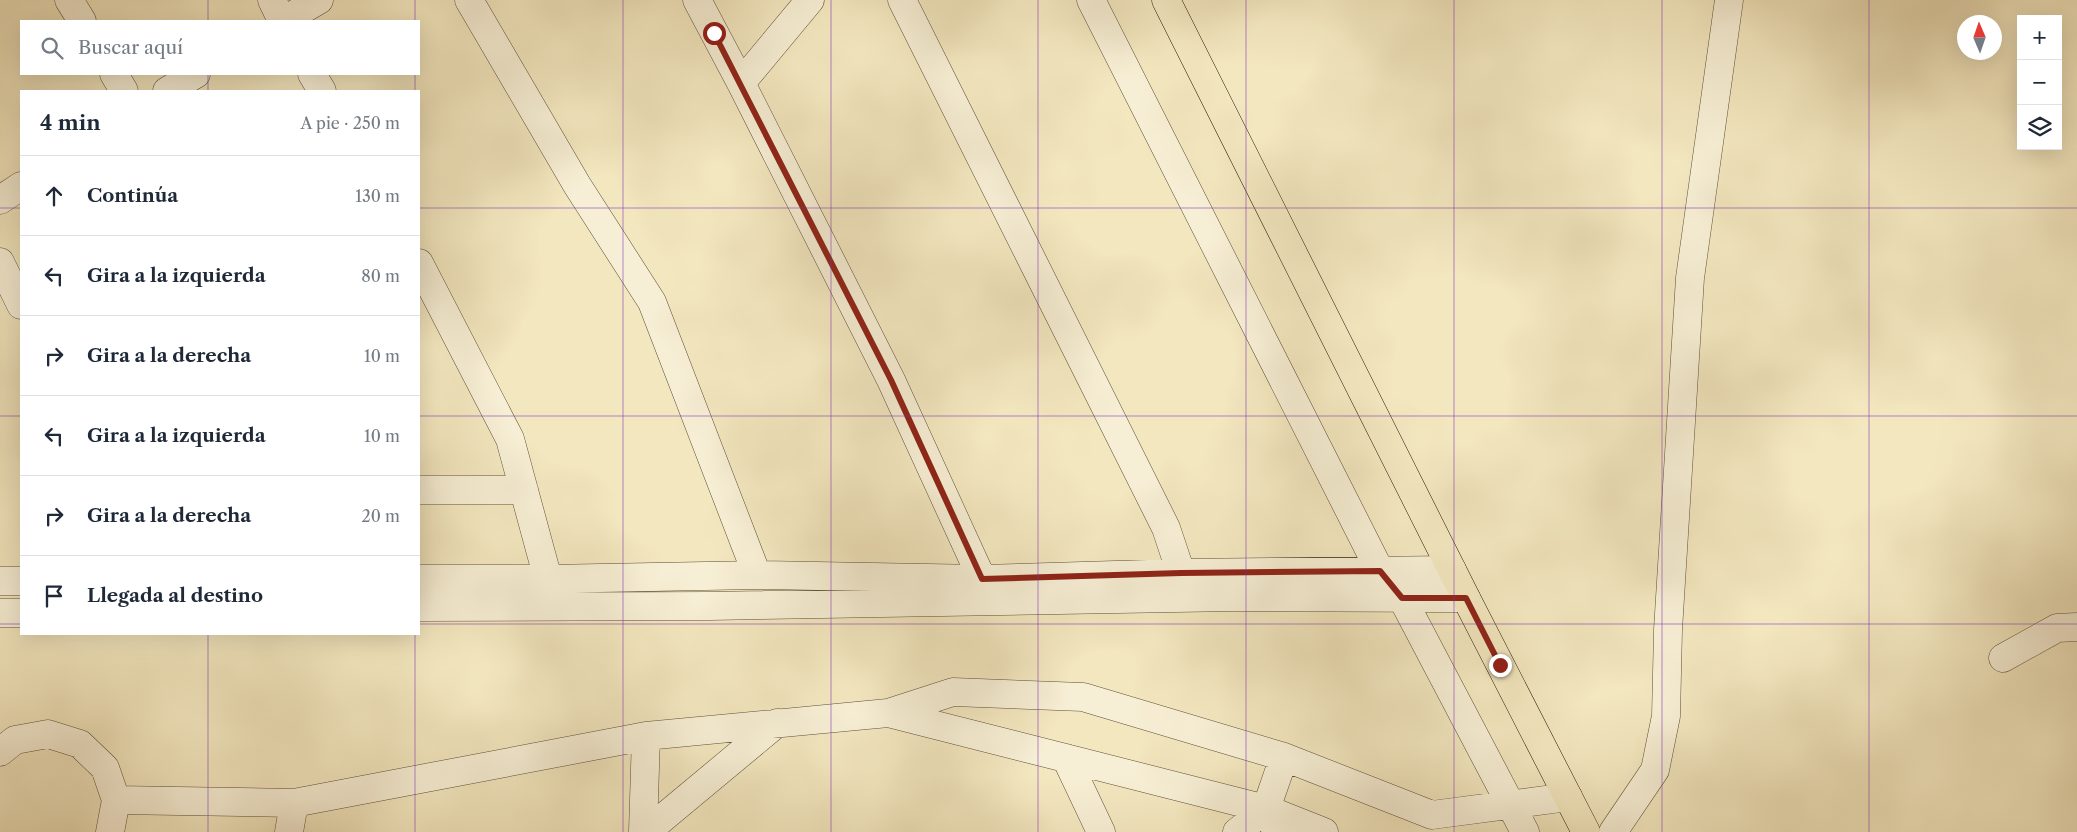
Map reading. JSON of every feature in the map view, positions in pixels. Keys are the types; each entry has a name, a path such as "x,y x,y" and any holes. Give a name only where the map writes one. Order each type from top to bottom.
{"main road":[{"path":"1166,0 1466,598 1586,832"}],"street":[{"path":"69,0 81,20"},
{"path":"272,0 282,20"},
{"path":"285,20 319,0"},
{"path":"469,0 577,185 652,302 758,575"},
{"path":"696,0 741,83 891,380 983,590"},
{"path":"741,83 810,0"},
{"path":"902,0 1166,528 1181,573"},
{"path":"1091,0 1380,571 1402,598 1525,832"},
{"path":"1613,832 1655,770 1666,716 1668,630 1690,278 1729,0"},
{"path":"115,75 123,90"},
{"path":"169,90 194,75"},
{"path":"313,75 321,90"},
{"path":"0,200 20,187"},
{"path":"0,262 20,302"},
{"path":"420,265 510,439 548,579 550,607"},
{"path":"420,490 524,490"},
{"path":"420,607 550,607 983,590 1181,573 1452,570"},
{"path":"420,579 548,579 758,575 983,590 1234,597 1466,598"},
{"path":"0,581 20,581"},
{"path":"0,613 20,613"},
{"path":"2002,658 2057,628 2077,627"},
{"path":"116,800 294,803 646,736 888,713 952,692 1082,697 1284,757 1431,824 1512,805 1568,798"},
{"path":"888,713 1066,758 1271,820 1324,832"},
{"path":"645,832 777,724"},
{"path":"0,752 15,740 48,734 80,744 105,768 116,800 110,832"},
{"path":"645,832 646,736"},
{"path":"1271,820 1284,757"},
{"path":"1066,758 1100,832"},
{"path":"289,832 294,803"},
{"path":"1237,832 1271,820"}],"route":[{"path":"714,33 891,380 982,579 1181,573 1380,571 1402,598 1466,598 1500,665"}]}
